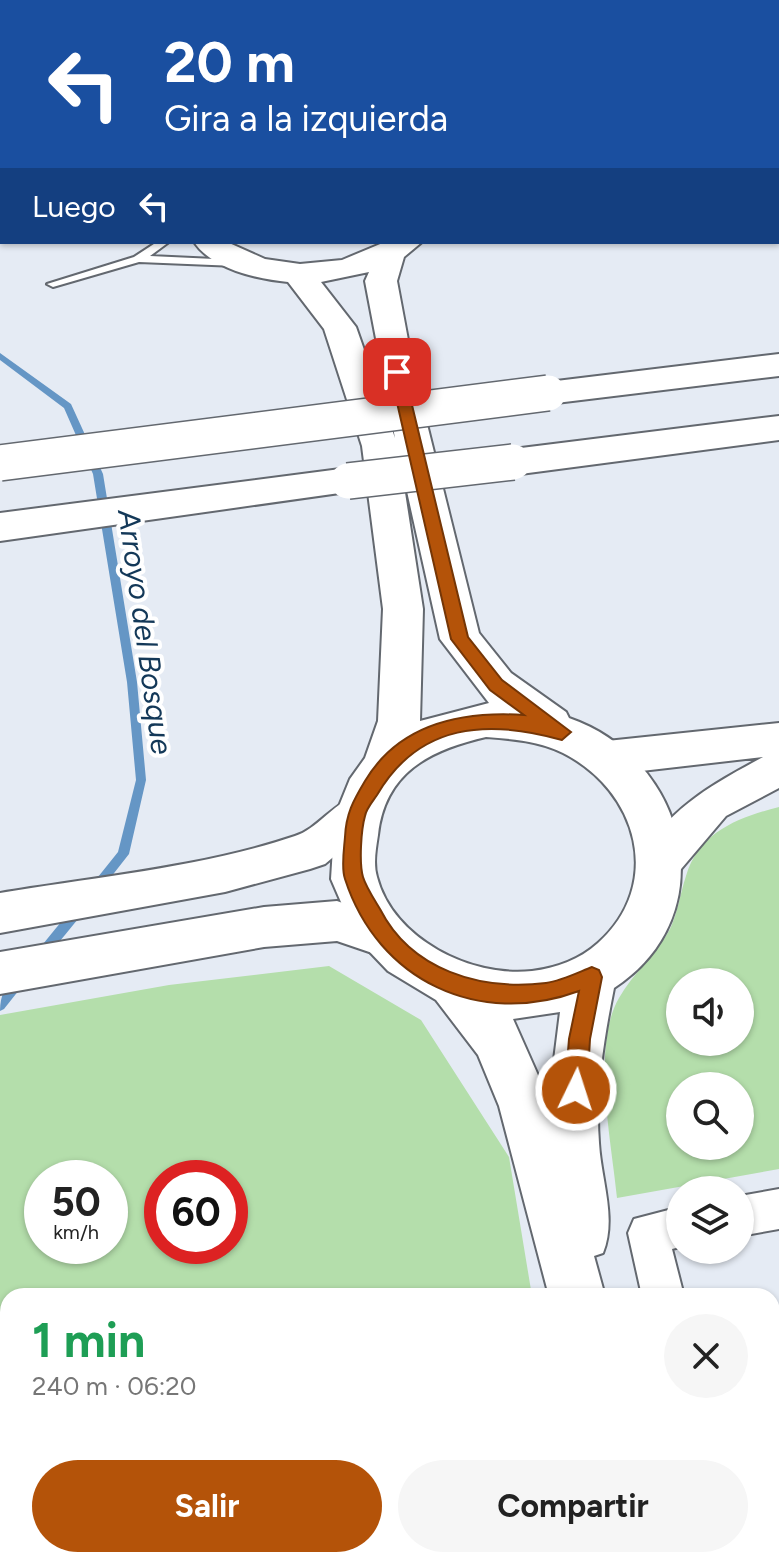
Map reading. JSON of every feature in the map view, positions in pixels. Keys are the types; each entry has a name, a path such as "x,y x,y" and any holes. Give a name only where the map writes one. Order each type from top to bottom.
{"main road":[{"path":"212,244 247,264 297,273 341,269 398,248"},
{"path":"297,273 340,327 380,446 403,609 399,721 385,764 355,814 353,877 384,937 415,965 454,985 501,995 549,993 592,977 622,956 645,928 658,896 661,862 646,805 607,758 562,732 496,685 460,639 397,372 381,281 398,248"},
{"path":"0,463 779,365"},
{"path":"0,527 779,428"},
{"path":"385,764 425,736 448,727 486,720 525,722 562,732"},
{"path":"585,1288 572,1141 579,1039 592,977"},
{"path":"454,985 496,1038 525,1106 575,1288"}],"street":[{"path":"607,758 779,739"},
{"path":"661,862 712,804 779,768"},
{"path":"0,913 225,873 310,851 355,814"},
{"path":"0,973 264,927 337,921 384,937"},
{"path":"754,1213 779,1209"},
{"path":"663,1288 664,1230"}],"lane":[{"path":"138,259 161,244"},
{"path":"53,284 138,259 204,259 247,264"}],"green space":[{"path":"779,807 779,1169 740,1176 666,1176 666,1189 617,1198 605,1068 611,1018 619,998 670,929 686,876 700,848 735,822"},
{"path":"329,966 421,1020 509,1157 531,1288 0,1288 0,1015 169,985"}],"waterway":[{"name":"Arroyo del Bosque","path":"0,356 68,406 98,474 132,682 141,780 123,854 96,887"},
{"name":"Arroyo del Bosque","path":"43,953 78,910"},
{"name":"Arroyo del Bosque","path":"0,1005 19,981"}],"route":[{"path":"397,372 460,639 496,685 562,732 525,722 486,720 448,727 414,741 385,764 355,814 353,877 384,937 415,965 454,985 501,995 549,993 592,977 579,1039 576,1090"}]}
